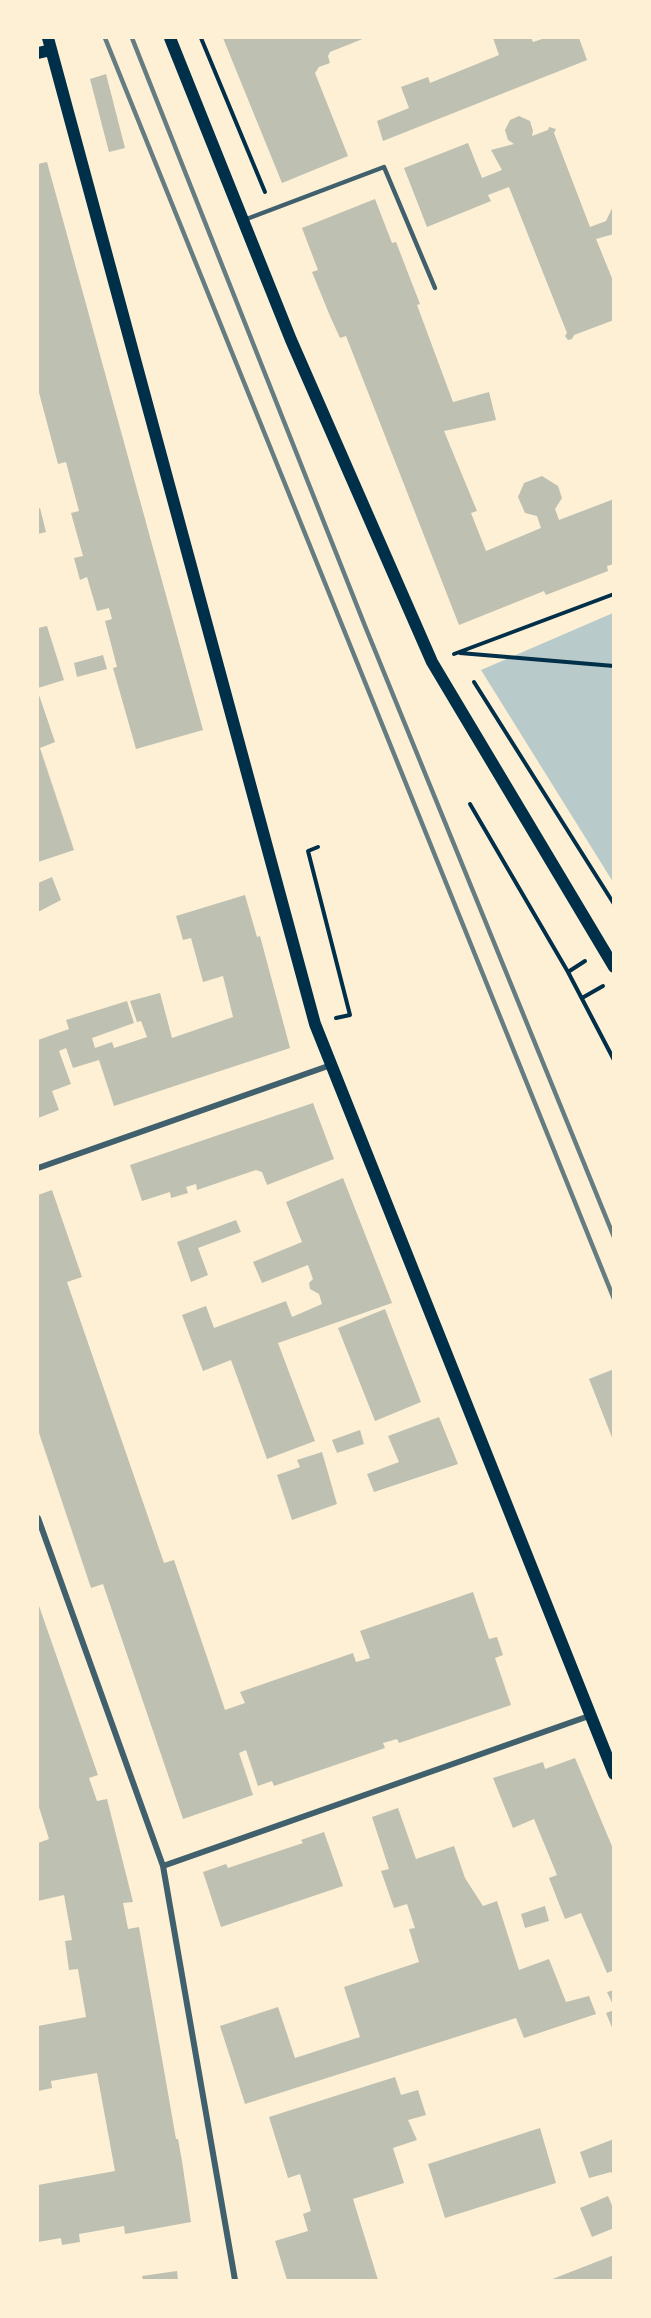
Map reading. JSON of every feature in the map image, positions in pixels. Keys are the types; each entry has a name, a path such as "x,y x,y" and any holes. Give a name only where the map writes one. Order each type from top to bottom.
{"main road":[{"path":"48,38 315,1024 614,1774"},
{"path":"170,38 291,340 432,662 614,967"},
{"path":"38,53 51,50"}],"street":[{"path":"38,1168 331,1065"},
{"path":"38,1518 163,1866 235,2280"},
{"path":"163,1866 589,1716"}],"lane":[{"path":"243,220 384,167 435,288"}],"path":[{"path":"201,38 265,192"},
{"path":"432,662 614,594"},
{"path":"456,653 462,662"},
{"path":"456,653 614,666"},
{"path":"474,681 614,904"},
{"path":"470,804 582,998 614,1060"},
{"path":"318,847 308,851 350,1015"},
{"path":"582,998 606,984"}],"shaded area":[{"path":"613,613 613,882 481,670"}],"building":[{"path":"223,38 365,38 330,52 328,56 330,63 319,67 315,73 348,156 282,183"},
{"path":"493,38 531,38 533,42 545,38 579,38 587,60 383,141 377,121 409,108 401,87 428,77 430,83 499,55"},
{"path":"106,74 125,148 109,152 90,79"},
{"path":"519,116 530,121 532,136 548,130 549,127 556,129 554,133 590,227 606,221 614,204 614,234 596,239 614,283 614,320 574,335 568,340 509,187 488,195 491,201 427,227 404,168 468,143 482,178 502,170 491,150 514,144 508,140 505,130 510,120"},
{"path":"47,162 203,730 136,749 113,668 117,667 105,621 112,619 109,608 97,611 87,577 80,580 74,558 83,556 71,513 79,511 66,462 58,464 38,389 38,164"},
{"path":"375,199 392,243 396,242 420,304 417,305 453,402 489,392 496,420 444,431 477,511 471,513 486,551 541,528 537,516 525,513 518,497 524,483 542,476 558,486 562,498 555,509 559,520 614,499 614,564 607,566 608,571 546,595 544,591 459,625 346,336 340,338 312,272 318,270 302,228"},
{"path":"40,508 46,532 38,534 38,509"},
{"path":"47,626 64,680 38,688 38,628"},
{"path":"103,655 107,669 77,677 74,663"},
{"path":"38,692 55,742 40,748 74,850 38,862"},
{"path":"52,877 61,900 38,912 38,883"},
{"path":"245,895 257,937 260,936 290,1048 114,1106 99,1060 73,1068 66,1048 59,1051 71,1084 52,1091 59,1110 38,1118 38,1040 69,1029 66,1020 127,1001 134,1023 92,1038 95,1048 112,1042 114,1048 147,1037 141,1021 137,1022 130,1001 160,993 172,1038 233,1017 223,976 203,982 191,938 183,940 176,916"},
{"path":"313,1103 334,1159 267,1185 262,1172 256,1170 197,1190 196,1184 186,1187 188,1193 171,1198 170,1192 142,1201 130,1165"},
{"path":"343,1178 392,1303 278,1343 315,1441 267,1459 231,1360 203,1371 182,1315 206,1306 214,1328 286,1301 292,1317 322,1304 319,1294 310,1289 309,1283 313,1279 308,1265 262,1283 253,1262 302,1242 286,1202"},
{"path":"52,1190 82,1277 67,1282 164,1563 174,1560 225,1710 245,1703 240,1692 353,1653 356,1662 370,1658 360,1631 473,1592 489,1639 497,1637 503,1655 495,1658 511,1705 399,1743 397,1739 383,1743 385,1748 274,1786 272,1781 258,1786 246,1750 239,1753 253,1795 183,1819 103,1584 91,1588 38,1430 38,1195"},
{"path":"236,1220 241,1232 198,1248 208,1275 191,1282 177,1242"},
{"path":"385,1309 421,1402 375,1421 338,1328"},
{"path":"614,1369 614,1440 613,1440 589,1379"},
{"path":"439,1417 458,1464 374,1492 367,1474 399,1462 388,1436"},
{"path":"360,1430 364,1444 337,1453 332,1440"},
{"path":"322,1452 337,1504 292,1520 277,1475 300,1467 297,1460"},
{"path":"38,1603 98,1775 89,1778 97,1801 107,1799 133,1902 123,1903 128,1929 139,1927 191,2222 125,2234 124,2226 79,2234 80,2242 62,2245 61,2238 38,2242 38,2185 115,2171 97,2073 51,2081 52,2088 38,2091 38,2026 86,2017 78,1969 69,1970 65,1941 72,1940 64,1895 38,1901 38,1843 49,1839 38,1804"},
{"path":"575,1758 614,1851 614,1970 607,1973 581,1913 565,1919 549,1878 557,1875 534,1819 513,1828 493,1778 543,1762 545,1769"},
{"path":"398,1808 416,1859 454,1846 465,1878 483,1906 497,1901 519,1970 549,1959 566,2002 589,1996 596,2014 524,2038 516,2018 245,2104 220,2026 278,2007 295,2058 360,2037 344,1987 419,1962 409,1929 415,1928 407,1904 394,1908 381,1871 389,1869 372,1817"},
{"path":"324,1832 343,1886 221,1927 203,1872 226,1864 228,1868 303,1843 301,1840"},
{"path":"545,1906 549,1921 525,1928 521,1914"},
{"path":"614,1990 614,2007 607,1992"},
{"path":"614,2010 614,2030 613,2030 606,2013"},
{"path":"395,2077 401,2095 418,2090 426,2115 408,2120 417,2140 393,2148 404,2183 353,2199 378,2280 287,2280 275,2241 308,2231 303,2214 311,2211 300,2174 288,2178 269,2117"},
{"path":"540,2128 556,2183 445,2218 428,2164"},
{"path":"614,2139 614,2178 611,2172 589,2178 580,2152"},
{"path":"608,2196 614,2210 614,2228 592,2237 580,2208"},
{"path":"614,2255 614,2280 550,2280"},
{"path":"177,2271 178,2280 143,2280 142,2276"}],"railway":[{"path":"105,38 614,1299"},
{"path":"132,38 365,626 614,1237"}]}
